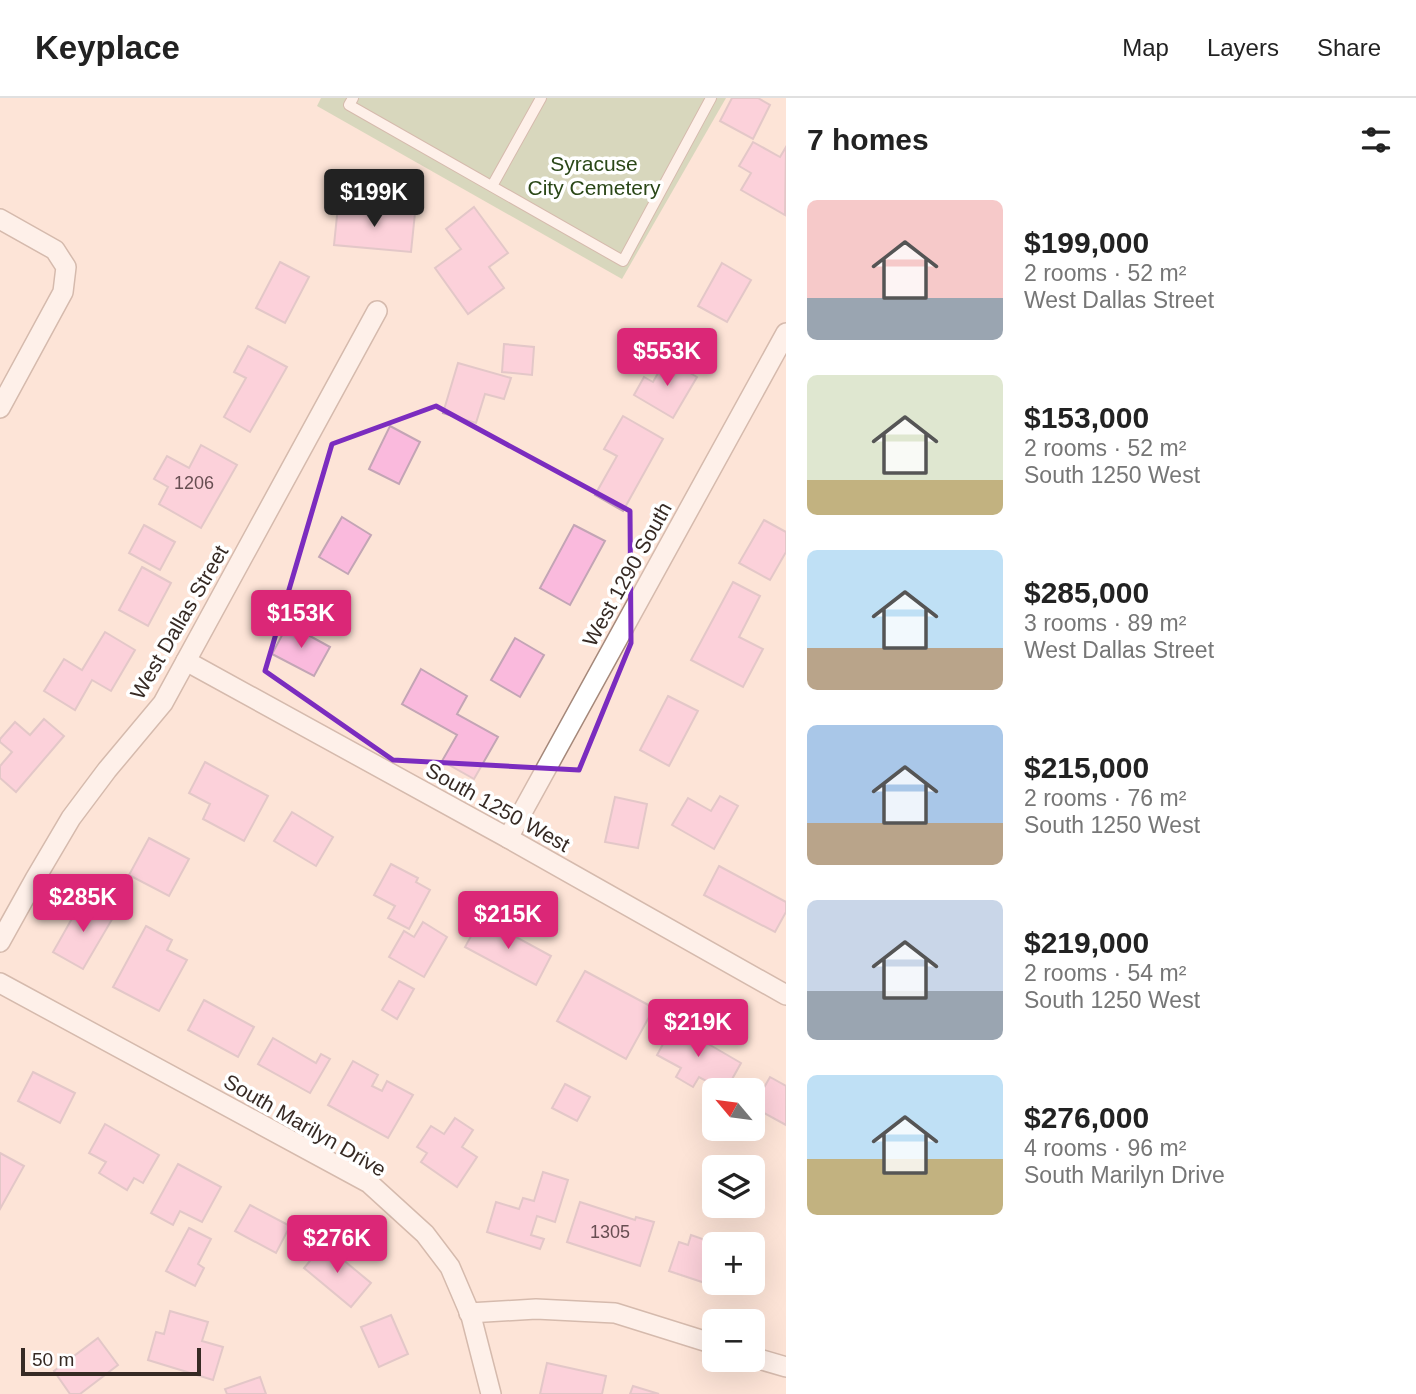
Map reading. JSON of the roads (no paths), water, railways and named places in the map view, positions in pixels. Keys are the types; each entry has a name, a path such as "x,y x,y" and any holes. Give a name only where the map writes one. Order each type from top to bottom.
{"street":[{"path":"0,219 55,250 66,267 62,292 0,408"},
{"name":"West Dallas Street","path":"0,942 71,818 163,703 377,311"},
{"name":"West 1290 South","path":"508,838 786,333"},
{"name":"South 1250 West","path":"186,661 786,995"},
{"name":"South Marilyn Drive","path":"0,983 369,1183 425,1234 450,1267 469,1313 491,1394"},
{"path":"469,1313 536,1309 615,1313 702,1340"},
{"path":"765,1361 786,1367"}],"lane":[{"path":"353,98 349,105 623,261 711,98"},
{"path":"492,186 541,98"}],"park label":[{"name":"Syracuse City Cemetery","path":"594,175"}]}
